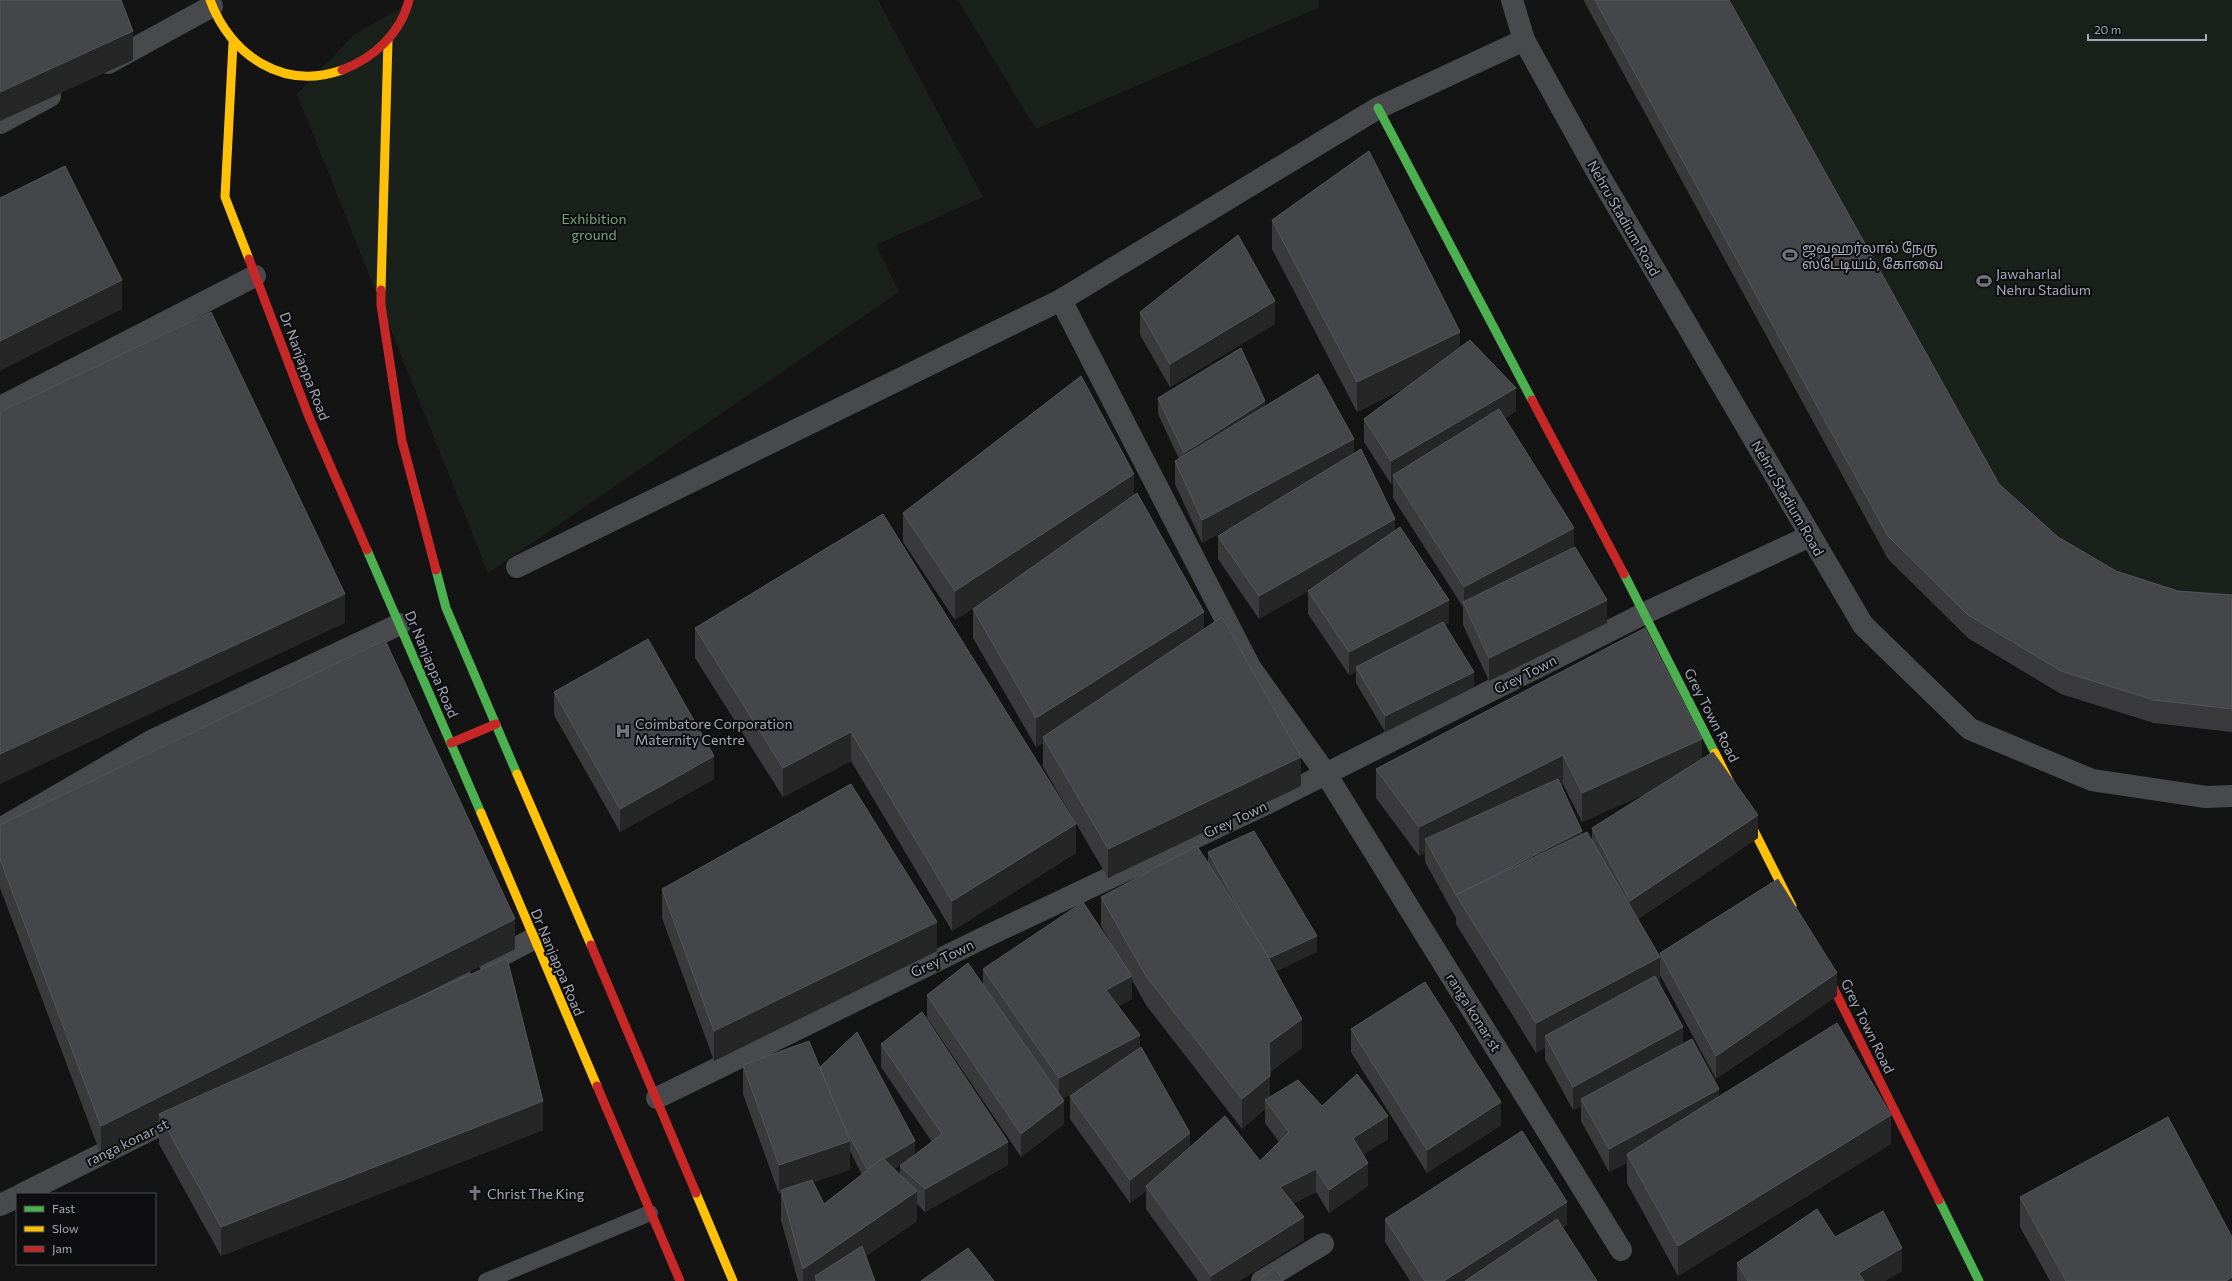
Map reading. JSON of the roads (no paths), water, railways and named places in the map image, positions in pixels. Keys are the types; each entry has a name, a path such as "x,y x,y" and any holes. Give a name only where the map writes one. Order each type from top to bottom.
{"main road":[{"path":"211,3 214,14 233,43 260,64 293,75 328,74 360,62 388,41 407,11 409,0"},
{"path":"388,41 381,305 401,434 446,608 657,1098 733,1281"},
{"name":"Dr Nanjappa Road","path":"233,43 225,196 309,417 400,624 680,1281"},
{"name":"Grey Town Road","path":"1378,108 1645,613 1796,914"},
{"path":"451,744 496,724"},
{"name":"Grey Town Road","path":"1820,962 1979,1281"}],"street":[{"name":"Nehru Stadium Road","path":"1512,0 1524,40 1596,170 1862,625 1970,728 2092,780 2206,797 2232,796"},
{"path":"89,74 211,3"},
{"path":"517,567 1061,300 1378,108 1524,40"},
{"path":"0,123 68,85"},
{"path":"0,407 255,276"},
{"name":"ranga konar st","path":"1061,300 1250,667 1326,774 1621,1250"},
{"name":"Grey Town","path":"657,1098 985,937 1326,774 1645,613 1810,536"},
{"path":"0,829 151,741 400,624"},
{"path":"351,1030 533,939"},
{"name":"ranga konar st","path":"24,1193 208,1102"},
{"path":"0,1205 16,1197"},
{"path":"1262,1281 1323,1244"}],"lane":[{"path":"486,1281 650,1213"}],"place":[{"name":"ஜவஹர்லால் நேரு ஸ்டேடியம், கோவை","path":"1790,255"},
{"name":"Jawaharlal Nehru Stadium","path":"1984,281"},
{"name":"Coimbatore Corporation Maternity Centre","path":"623,731"},
{"name":"Christ The King","path":"475,1193"}],"park label":[{"name":"Exhibition ground","path":"594,226"}]}
